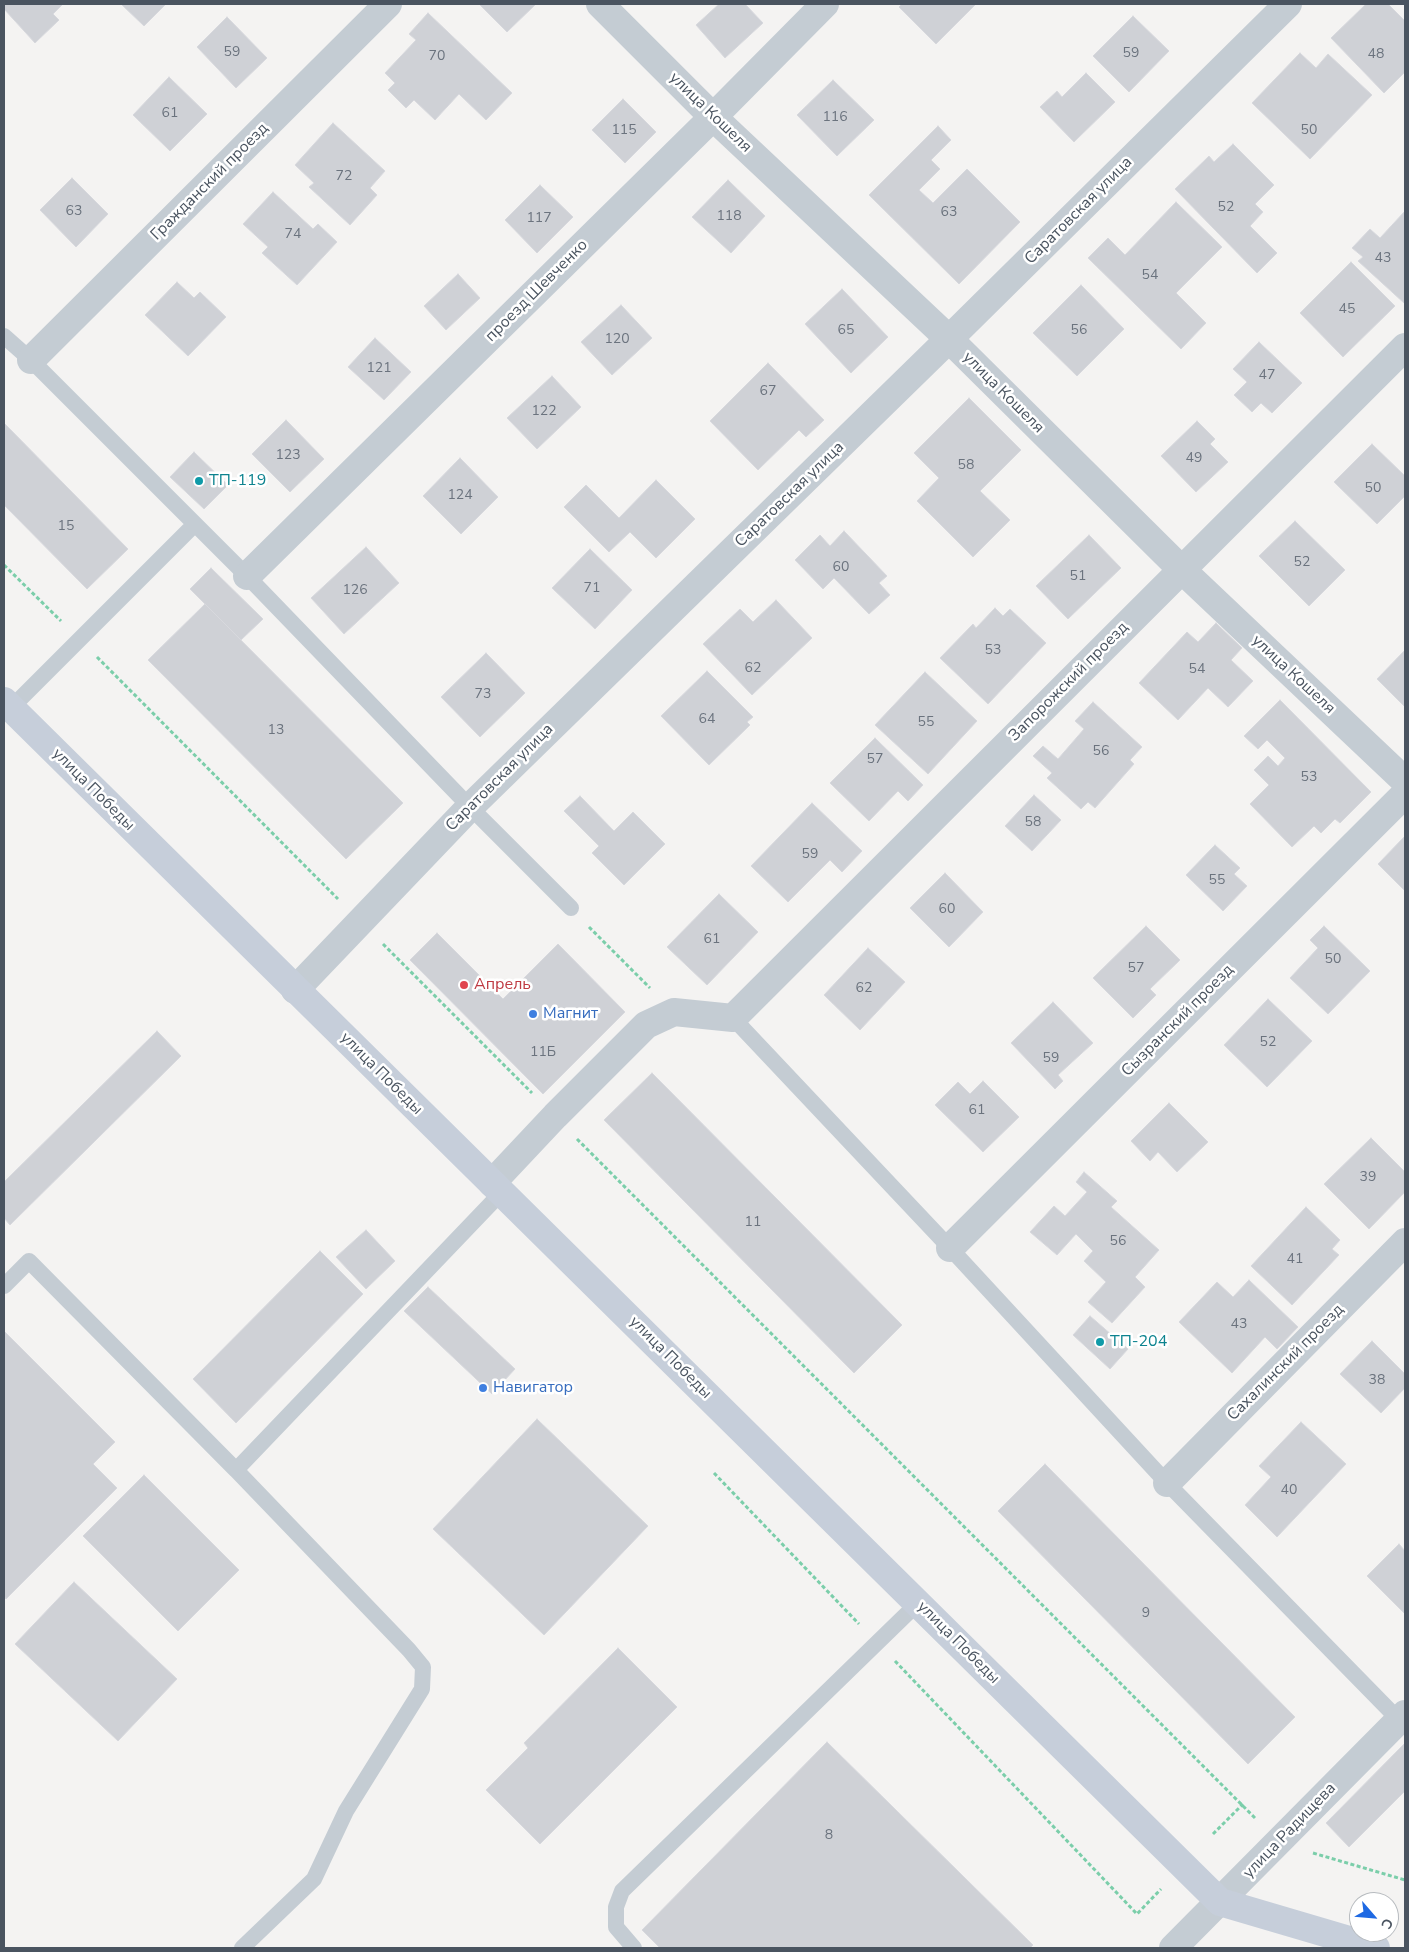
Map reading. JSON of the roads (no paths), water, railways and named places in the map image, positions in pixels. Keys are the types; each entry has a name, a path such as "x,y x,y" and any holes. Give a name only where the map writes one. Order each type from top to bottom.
{"main road":[{"name":"улица Победы","path":"7,705 1220,1902 1376,1948"}],"street":[{"name":"Гражданский проезд","path":"31,360 388,4"},
{"name":"улица Кошеля","path":"600,4 713,118 949,339 1182,570 1405,781"},
{"name":"проезд Шевченко","path":"247,576 713,118 825,4"},
{"name":"Саратовская улица","path":"296,990 470,807 949,339 1288,4"},
{"name":"Запорожский проезд","path":"733,1018 1405,347"},
{"name":"Сызранский проезд","path":"950,1248 1405,794"},
{"path":"497,1188 555,1116 646,1026 674,1012 733,1018"},
{"name":"Сахалинский проезд","path":"1167,1483 1405,1242"},
{"name":"улица Радищева","path":"1173,1948 1402,1717"}],"lane":[{"path":"4,336 31,360 247,576 470,807 571,908"},
{"path":"7,705 79,639 195,524"},
{"path":"733,1018 950,1248 1167,1483 1402,1717"},
{"path":"236,1470 497,1188"},
{"path":"4,1286 29,1261 236,1470 424,1667 422,1689 346,1811 314,1879 242,1948"},
{"path":"634,1948 616,1927 616,1907 622,1891 918,1603"}],"place":[{"name":"ТП-119","path":"199,481"},
{"name":"Апрель","path":"464,985"},
{"name":"Магнит","path":"533,1014"},
{"name":"ТП-204","path":"1100,1342"},
{"name":"Навигатор","path":"483,1388"}]}
